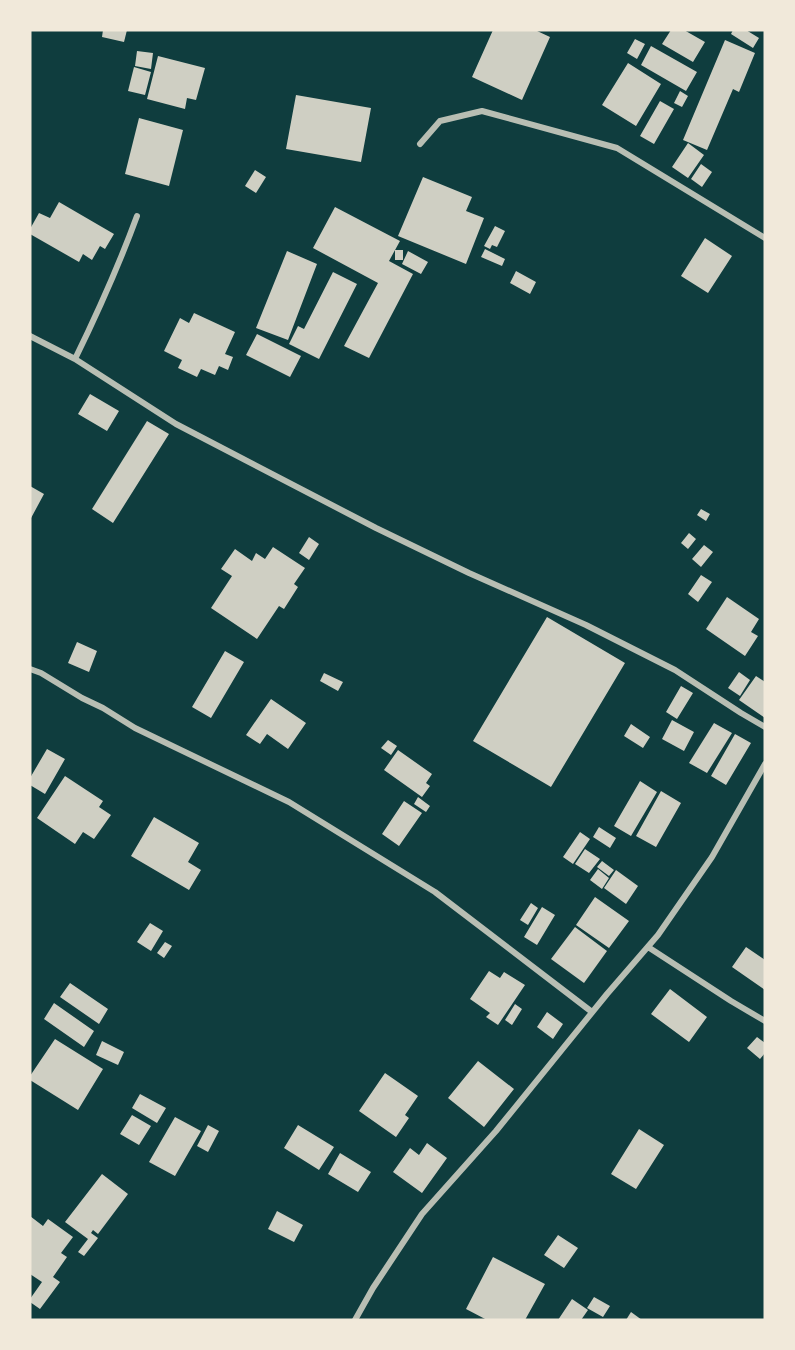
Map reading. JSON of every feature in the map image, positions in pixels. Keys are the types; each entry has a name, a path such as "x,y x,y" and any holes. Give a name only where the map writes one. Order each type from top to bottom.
{"street":[{"path":"420,144 440,121 482,111 617,148 765,238"},
{"path":"75,359 99,311 138,216"},
{"path":"30,336 75,359 176,423 376,528 469,573 586,625 666,665 765,727"},
{"path":"30,669 135,728 289,802 435,892 592,1012"},
{"path":"355,1320 373,1287 422,1214 496,1131 592,1012 658,935 712,857 765,764"},
{"path":"648,947 765,1021"}],"building":[{"path":"103,30 127,30 124,42 102,37"},
{"path":"493,30 535,30 550,37 522,100 472,77"},
{"path":"671,30 684,30 705,42 693,62 662,44"},
{"path":"733,30 746,30 759,38 753,48 731,34"},
{"path":"635,39 645,44 637,59 627,53"},
{"path":"725,40 755,53 739,92 733,89 707,150 683,140"},
{"path":"651,46 697,72 686,91 641,65"},
{"path":"137,51 153,53 151,69 135,66"},
{"path":"158,56 205,68 196,100 187,98 185,109 147,99"},
{"path":"628,63 661,84 636,126 602,105"},
{"path":"134,67 151,72 145,95 128,91"},
{"path":"680,91 688,96 682,107 674,103"},
{"path":"296,95 371,108 361,162 286,149"},
{"path":"660,101 674,109 654,144 640,136"},
{"path":"139,118 183,130 169,186 125,174"},
{"path":"688,143 704,155 688,178 672,167"},
{"path":"701,164 712,172 702,187 691,179"},
{"path":"255,170 266,177 256,193 245,186"},
{"path":"423,177 472,197 466,211 484,218 466,264 398,236"},
{"path":"59,202 114,234 105,249 100,246 92,260 83,254 79,262 30,234 30,229 39,213 50,218"},
{"path":"335,207 400,241 389,261 413,274 369,358 344,346 378,283 313,248"},
{"path":"495,226 505,231 497,247 492,245 490,249 484,246"},
{"path":"705,238 732,256 708,293 681,276"},
{"path":"485,249 505,259 502,266 481,257"},
{"path":"395,250 403,250 403,260 395,260"},
{"path":"287,251 317,264 288,340 256,328"},
{"path":"408,251 428,262 421,274 402,264"},
{"path":"516,271 536,282 530,294 510,283"},
{"path":"333,272 357,284 319,359 289,344 298,326 304,329"},
{"path":"194,313 235,332 225,354 233,357 228,370 219,366 215,375 201,369 197,377 178,368 182,360 164,351 180,318 189,323"},
{"path":"257,334 301,356 290,377 246,355"},
{"path":"90,394 119,411 107,431 78,414"},
{"path":"147,421 169,434 113,523 92,509"},
{"path":"30,486 44,494 30,520"},
{"path":"701,509 710,514 706,521 697,515"},
{"path":"689,533 696,539 688,549 681,543"},
{"path":"309,537 319,544 309,560 299,553"},
{"path":"704,545 713,552 701,567 692,559"},
{"path":"273,547 305,568 294,584 298,587 284,609 279,606 257,639 211,608 232,576 221,569 235,549 252,561 256,553 265,559"},
{"path":"701,575 712,582 698,602 688,594"},
{"path":"727,597 759,619 751,632 758,636 745,656 706,629"},
{"path":"547,617 625,663 551,787 473,741"},
{"path":"77,642 97,651 89,672 68,663"},
{"path":"225,651 244,662 211,718 192,707"},
{"path":"739,672 750,680 740,696 728,688"},
{"path":"324,673 343,682 338,691 320,681"},
{"path":"756,676 765,682 765,718 739,700"},
{"path":"681,686 693,693 677,719 666,712"},
{"path":"271,699 306,723 288,749 267,734 260,744 246,735"},
{"path":"672,720 694,732 684,751 662,739"},
{"path":"714,723 732,733 707,773 689,763"},
{"path":"631,724 650,737 643,748 624,736"},
{"path":"735,734 751,743 726,785 711,776"},
{"path":"388,740 397,746 391,755 381,748"},
{"path":"47,749 65,759 45,794 30,785 30,778"},
{"path":"398,750 432,774 426,783 430,786 422,797 384,770"},
{"path":"65,776 103,801 99,807 111,815 94,839 83,832 75,844 37,818"},
{"path":"640,781 657,792 631,836 614,826"},
{"path":"661,791 681,803 656,847 636,836"},
{"path":"418,797 430,806 426,812 414,804"},
{"path":"404,801 422,813 399,846 382,834"},
{"path":"154,817 199,843 188,862 201,870 189,890 131,856"},
{"path":"599,827 616,838 610,848 593,837"},
{"path":"580,832 590,839 573,864 563,857"},
{"path":"585,849 600,859 589,873 575,864"},
{"path":"602,861 614,870 609,876 597,867"},
{"path":"598,869 609,878 602,889 590,880"},
{"path":"616,870 638,886 626,904 604,888"},
{"path":"595,897 629,921 609,948 576,925"},
{"path":"531,903 538,908 528,925 520,920"},
{"path":"542,907 555,915 537,945 524,937"},
{"path":"150,923 163,931 151,951 137,942"},
{"path":"575,927 607,951 584,983 551,959"},
{"path":"165,942 172,946 164,958 157,953"},
{"path":"746,947 765,960 765,990 732,967"},
{"path":"489,971 500,978 504,972 525,985 498,1025 486,1017 490,1013 470,999"},
{"path":"70,983 108,1009 99,1024 60,997"},
{"path":"670,989 707,1017 689,1042 651,1014"},
{"path":"54,1003 94,1031 84,1047 44,1019"},
{"path":"515,1004 522,1009 512,1025 505,1020"},
{"path":"547,1012 563,1024 553,1039 537,1027"},
{"path":"757,1037 765,1043 765,1053 760,1059 747,1048"},
{"path":"55,1039 103,1069 78,1110 30,1080 30,1076"},
{"path":"102,1041 124,1052 118,1065 96,1055"},
{"path":"478,1061 514,1089 484,1127 448,1098"},
{"path":"385,1073 418,1096 405,1115 409,1118 396,1137 359,1111"},
{"path":"140,1094 166,1108 157,1123 132,1108"},
{"path":"132,1115 151,1126 139,1145 120,1134"},
{"path":"175,1117 201,1131 175,1176 149,1162"},
{"path":"208,1125 219,1131 208,1152 197,1146"},
{"path":"298,1125 334,1147 319,1170 284,1148"},
{"path":"639,1129 664,1145 636,1189 611,1174"},
{"path":"427,1143 447,1158 422,1193 393,1172 410,1148 419,1155"},
{"path":"340,1153 371,1172 358,1192 328,1174"},
{"path":"102,1174 128,1194 98,1234 93,1230 91,1233 98,1238 84,1256 78,1252 88,1239 65,1222"},
{"path":"277,1211 303,1225 294,1242 268,1229"},
{"path":"30,1216 43,1226 48,1219 73,1237 61,1253 67,1257 53,1277 60,1282 40,1309 30,1302 42,1282 30,1274"},
{"path":"558,1235 578,1248 564,1268 544,1255"},
{"path":"493,1257 545,1284 525,1320 487,1320 466,1309"},
{"path":"594,1297 610,1306 603,1317 587,1308"},
{"path":"572,1299 588,1310 581,1320 558,1320"},
{"path":"631,1312 642,1320 626,1320"}]}
